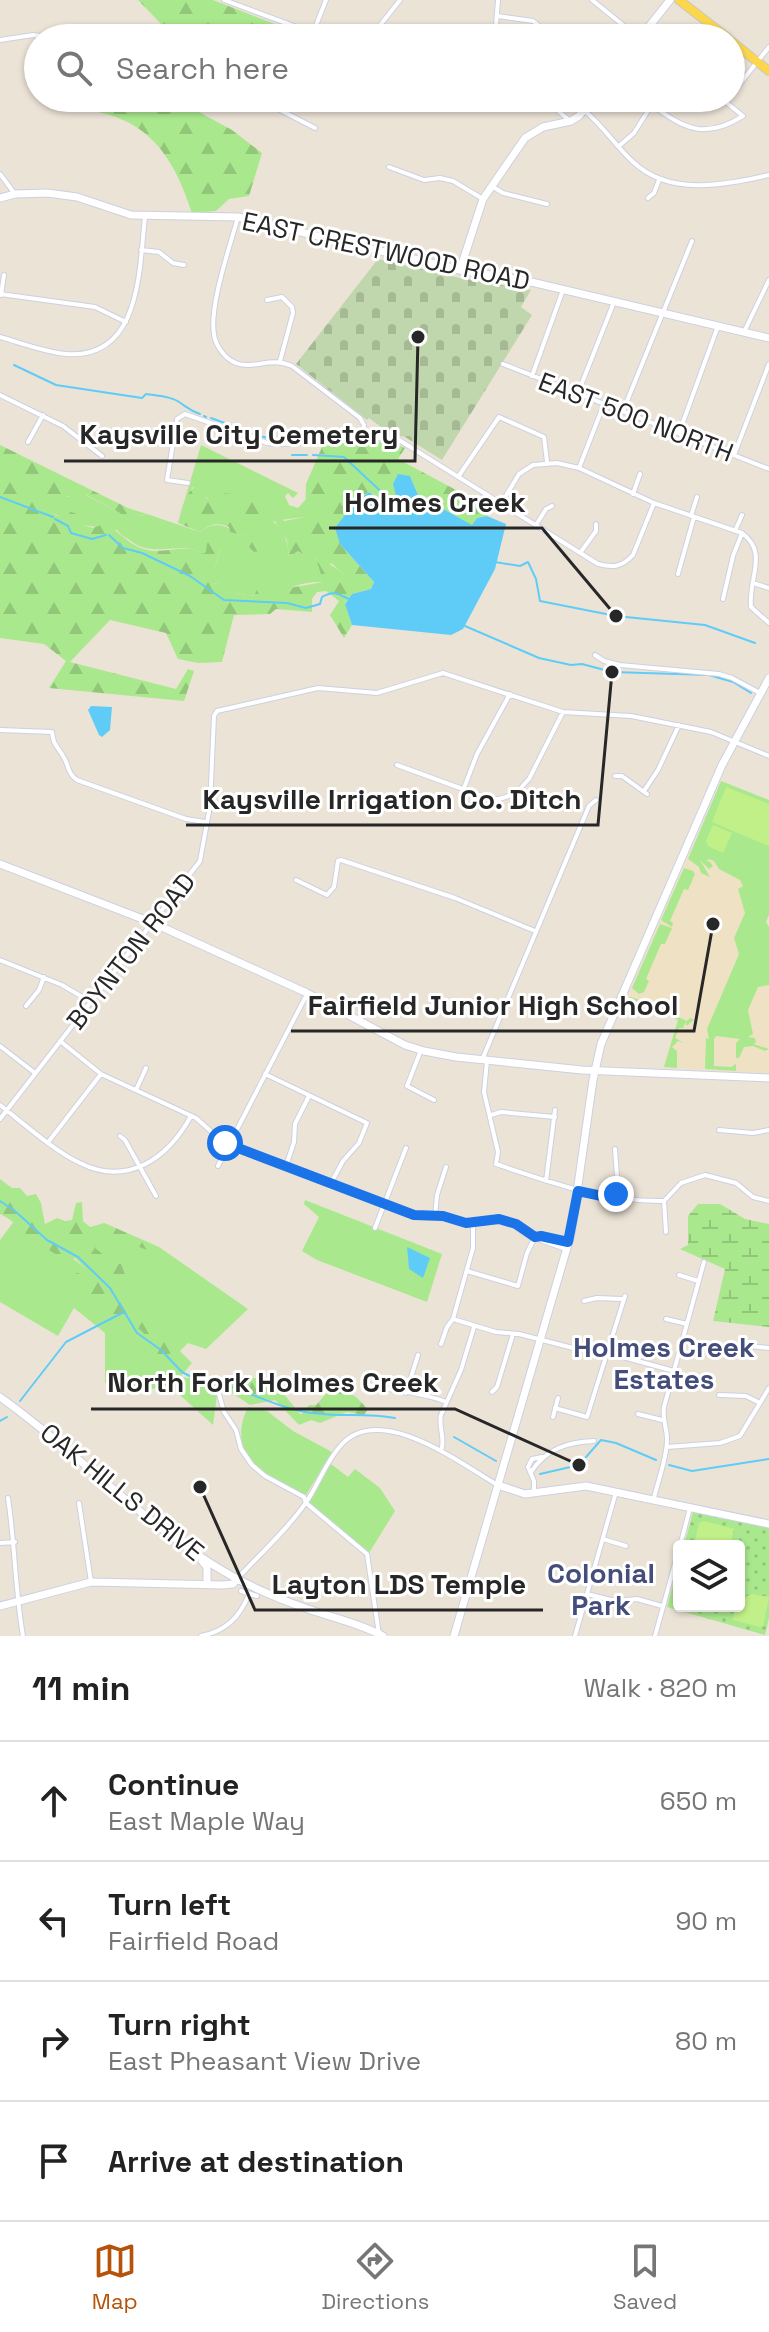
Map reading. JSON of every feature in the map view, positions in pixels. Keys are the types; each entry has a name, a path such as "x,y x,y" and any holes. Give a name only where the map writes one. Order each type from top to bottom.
{"main road":[{"path":"679,0 710,24"},
{"path":"745,52 769,71"}],"street":[{"path":"224,0 289,24"},
{"path":"317,24 326,0"},
{"path":"381,24 400,0"},
{"path":"496,24 498,0"},
{"path":"592,0 622,24"},
{"path":"650,24 670,0"},
{"path":"497,16 537,24"},
{"path":"0,40 24,36"},
{"path":"745,76 769,47"},
{"path":"284,112 315,128"},
{"path":"560,112 571,121"},
{"path":"460,270 483,199 525,138 534,130 571,121 582,112"},
{"path":"586,112 641,169 659,180 722,185 769,175"},
{"path":"618,147 634,133 646,112"},
{"path":"662,112 679,125 709,131 743,116 739,112"},
{"path":"389,167 424,180 440,178 453,181 483,199"},
{"path":"0,174 15,194"},
{"path":"648,198 654,193 659,180"},
{"path":"492,186 503,193 547,204"},
{"name":"EAST CRESTWOOD ROAD","path":"0,198 47,193 77,197 115,212 145,217 238,217 769,338"},
{"path":"0,337 67,354 91,351 116,335 126,322 136,296 145,217"},
{"path":"238,217 213,317 214,337 221,352 236,363 251,365 280,361 292,366 360,418 364,425 363,436"},
{"path":"623,411 692,241"},
{"path":"141,250 159,252 173,263 184,265"},
{"path":"4,275 0,294 95,307 126,322"},
{"path":"744,332 769,280"},
{"path":"532,376 563,290"},
{"path":"267,300 282,297 292,307 292,320 280,361"},
{"path":"578,393 614,302"},
{"path":"678,433 718,326"},
{"name":"EAST 500 NORTH","path":"503,364 769,469"},
{"path":"734,455 769,364"},
{"path":"0,395 81,437 102,456"},
{"path":"579,468 604,404"},
{"path":"188,483 167,480 177,419 185,414 267,443 344,436 399,440 598,564 619,566 633,555 654,503"},
{"path":"28,442 43,415"},
{"path":"458,477 499,417 544,437 547,462"},
{"path":"501,504 519,474 533,465 547,462 579,468 654,503 742,533 751,537 762,551"},
{"path":"633,494 640,474"},
{"path":"678,574 697,497"},
{"path":"536,525 546,509 552,506"},
{"path":"735,531 742,515"},
{"path":"580,553 596,531 596,524"},
{"path":"723,599 742,533"},
{"path":"763,566 750,599 751,607 769,623"},
{"path":"756,584 769,588"},
{"path":"595,655 620,665 719,674 760,693"},
{"name":"BOYNTON ROAD","path":"0,1119 200,861 205,841 214,716 217,711 318,688 377,693 443,673 563,712 631,716 679,725 734,740 769,756"},
{"path":"454,1636 567,1246 595,1070 606,1033 734,740 769,678"},
{"path":"464,788 477,754 510,694"},
{"path":"397,765 499,799 515,794 523,788 563,712"},
{"path":"615,776 622,776 646,792 679,725"},
{"path":"0,730 52,732 54,746 77,780 186,819 205,822"},
{"path":"596,800 589,806 535,931 484,1060 484,1092 498,1152 496,1164 578,1191 616,1199 664,1201"},
{"path":"296,880 327,895 334,887 338,861 341,860 455,898 535,931"},
{"path":"0,864 153,923 307,993 421,1050 484,1060 595,1070 769,1078"},
{"path":"0,960 62,985 91,1002"},
{"path":"26,1006 39,990 44,977"},
{"path":"218,1166 307,993"},
{"path":"60,1041 101,1074 191,1116 229,1144 414,1215 473,1223 499,1219 516,1224 535,1237 541,1236 567,1246"},
{"path":"0,1046 35,1073"},
{"path":"421,1050 407,1086 434,1100"},
{"path":"136,1090 146,1068"},
{"path":"49,1141 101,1074"},
{"path":"265,1074 367,1123 359,1143 343,1161 331,1184"},
{"path":"286,1166 294,1142 295,1124 309,1096"},
{"path":"0,1105 71,1158 107,1171 139,1167 165,1152 191,1116"},
{"path":"546,1181 555,1110"},
{"path":"491,1115 501,1112 555,1117"},
{"path":"719,1130 753,1133 769,1130"},
{"path":"120,1136 156,1196"},
{"path":"375,1228 406,1148"},
{"path":"615,1149 616,1199"},
{"path":"435,1216 437,1195 446,1167"},
{"path":"666,1232 664,1201 681,1183 705,1175 736,1183 753,1197 769,1201"},
{"path":"441,1344 453,1319 467,1271 473,1248 473,1223"},
{"path":"467,1271 518,1286 535,1237"},
{"path":"653,1501 667,1447 662,1420 704,1262"},
{"path":"679,1275 698,1281"},
{"path":"555,1408 587,1417 623,1298 584,1301"},
{"path":"453,1319 474,1327 606,1353 674,1371"},
{"path":"666,1319 687,1324"},
{"path":"441,1451 443,1437 439,1423 461,1370 474,1327"},
{"path":"492,1392 497,1387 513,1334"},
{"path":"732,1348 739,1345 769,1348"},
{"path":"406,1393 418,1355"},
{"path":"206,1379 219,1394 224,1412 236,1430 241,1449 252,1465 265,1476 304,1497 306,1503 367,1554 381,1635"},
{"path":"368,1385 446,1402"},
{"path":"667,1447 732,1441 746,1429 758,1402 769,1388"},
{"path":"719,1395 746,1396 758,1402"},
{"name":"OAK HILLS DRIVE","path":"0,1397 182,1544 237,1579 290,1603 381,1635"},
{"path":"553,1417 558,1398"},
{"path":"638,1414 662,1420"},
{"path":"0,1606 91,1582 229,1585 306,1503 335,1452 357,1433 400,1432 441,1451 498,1485 525,1494 578,1485 767,1523"},
{"path":"534,1492 531,1472 553,1449 594,1441"},
{"path":"575,1636 617,1492"},
{"path":"8,1498 23,1636"},
{"path":"79,1503 91,1582"},
{"path":"681,1540 690,1508"},
{"path":"603,1539 626,1546"},
{"path":"0,1543 15,1542"},
{"path":"182,1544 206,1566 207,1584"},
{"path":"655,1636 673,1569"},
{"path":"241,1591 257,1596"},
{"path":"201,1636 220,1630 238,1617 249,1594"},
{"path":"587,1594 615,1601 637,1599 663,1606"}],"shaded area":[{"path":"722,781 769,800 769,915 766,922 769,927 769,1073 663,1067 678,1019 627,997"}],"green space":[{"path":"138,0 213,0 275,24 161,24"},
{"path":"100,112 199,112 232,130 262,153 249,196 229,199 216,211 192,213 175,171 164,154 137,128"},
{"path":"378,259 531,290 521,307 532,315 442,460 405,437 383,433 385,430 369,418 367,420 296,364"},
{"path":"353,440 387,442 405,448 398,459 486,506 487,516 477,518 472,526 418,495 410,476 398,503 386,504 369,492 364,496 345,523 340,544 374,582 371,589 352,594 345,603 352,625 344,638 330,615 339,601 326,591 317,592 312,599 312,612 276,609 270,614 234,615 222,662 198,663 178,659 166,633 110,620 70,662 176,689 188,669 194,671 184,701 49,688 66,661 44,644 0,638 0,445 128,508 147,514 134,514 129,525 120,513 87,495 78,500 68,496 60,504 48,499 53,507 52,513 58,516 68,511 80,515 83,525 93,528 106,523 131,543 148,550 190,549 203,554 212,539 218,542 220,549 214,570 222,571 220,583 212,584 211,588 229,588 235,593 254,596 260,583 267,585 266,592 274,586 279,594 286,580 290,581 289,588 329,581 338,585 344,574 331,563 327,574 321,574 316,559 307,560 298,551 289,557 287,540 269,512 277,513 284,521 305,517 306,484 322,447"},
{"path":"201,445 298,493 293,498 288,493 285,496 289,505 298,508 307,498 305,523 304,517 273,521 285,537 289,557 298,551 332,566 344,574 338,586 323,582 307,583 279,595 265,593 261,584 254,596 235,593 229,588 210,588 211,584 220,583 214,570 220,550 203,554 186,548 150,549 132,542 117,530 82,525 52,513 47,499 86,495 120,513 129,524 134,514 147,514 200,532 214,525 225,526 230,532 244,536 254,552 246,500 229,496 209,499 193,487 184,502"},
{"path":"199,484 213,488 212,492 204,495 208,499 214,495 239,495 261,507 265,513 260,537 256,539 259,551 254,552 244,542 244,536 230,532 225,525 214,525 200,532 178,523 187,495"},
{"path":"721,781 769,800 769,915 766,922 769,927 769,985 758,987 748,1010 753,1034 748,1037 755,1038 756,1043 753,1044 769,1049 744,1047 739,1058 736,1058 736,1043 740,1039 716,1036 714,1066 731,1067 736,1064 736,1071 705,1069 706,1038 709,1039 707,1029 739,954 734,938 745,913 738,889 743,886 740,880 719,869 714,861 709,859 706,862 713,866 709,869 700,860 710,877 701,873 699,867 688,859"},
{"path":"726,787 769,804 769,846 712,822"},
{"path":"713,825 732,833 723,853 708,846 706,841"},
{"path":"684,868 695,874 688,890 684,889 670,921 672,927 661,920"},
{"path":"660,924 672,928 665,944 661,944 646,979 649,981 644,992 639,994 632,988"},
{"path":"628,998 656,1004 656,1007 687,1021 690,1018 694,1020 686,1026 686,1021 675,1038 684,1043 678,1041 672,1047 677,1051 677,1068 664,1067 678,1020"},
{"path":"0,1179 12,1188 20,1188 27,1196 36,1194 45,1224 57,1218 72,1220 76,1203 82,1202 83,1221 90,1227 104,1223 156,1246 156,1250 147,1250 126,1240 100,1234 95,1248 110,1260 108,1266 121,1264 136,1303 173,1331 168,1335 169,1365 159,1369 140,1330 130,1325 99,1320 87,1312 77,1294 76,1273 86,1275 87,1270 75,1258 68,1261 47,1249 0,1214"},
{"path":"305,1200 442,1254 427,1302 317,1260 302,1251 319,1217 304,1204"},
{"path":"698,1204 720,1204 745,1219 769,1224 769,1327 713,1321 725,1269 680,1249 688,1245 688,1216"},
{"path":"15,1220 30,1235 86,1269 104,1223 159,1247 248,1309 206,1349 188,1343 180,1351 192,1363 180,1377 204,1380 217,1395 213,1425 170,1386 147,1389 105,1383 105,1333 74,1308 58,1336 0,1302 0,1240"},
{"path":"227,1376 254,1378 279,1388 300,1414 309,1405 316,1405 331,1388 355,1396 368,1409 364,1415 347,1412 320,1423 311,1420 299,1425 275,1400 250,1405 216,1379"},
{"path":"248,1407 267,1411 293,1431 332,1452 306,1495 265,1472 246,1452 242,1424"},
{"path":"331,1464 348,1477 355,1469 380,1488 395,1511 369,1553 309,1502"},
{"path":"693,1512 769,1525 769,1618 765,1635 684,1612 745,1612 745,1540 686,1540"},
{"path":"704,1521 734,1529 731,1540 695,1540 699,1523"},
{"path":"673,1585 673,1609 667,1607"},
{"path":"751,1594 769,1597 763,1626 733,1620 735,1612 745,1612 745,1598"}],"water":[{"path":"398,474 410,476 418,495 472,525 477,518 487,516 506,524 495,569 463,629 451,635 352,625 345,604 352,594 371,589 374,582 340,544 335,528 354,503 369,492 386,504 398,503 393,484"},
{"path":"91,706 112,707 110,730 102,737 88,710"},
{"path":"407,1247 430,1258 423,1278 409,1269"}],"waterway":[{"path":"14,365 56,385 142,398 146,394 165,397 200,414"},
{"path":"211,418 233,426"},
{"path":"236,427 245,430"},
{"path":"248,432 254,434"},
{"path":"258,436 281,440"},
{"path":"292,455 307,455"},
{"path":"313,455 344,457 390,500 390,505"},
{"path":"0,497 53,517"},
{"path":"55,519 68,526 71,533 92,539 106,535"},
{"path":"109,535 123,548 142,553 190,576 224,600 287,603 306,608 320,604 322,597 330,594 349,599"},
{"path":"495,562 520,566 528,562 536,579 540,601 616,616 705,625 755,643"},
{"path":"465,626 539,658 612,672 709,675 733,682 751,693"},
{"path":"0,1201 47,1240 78,1257 110,1288 137,1333 161,1350 182,1372 199,1381"},
{"path":"20,1401 66,1342 122,1313"},
{"path":"216,1382 300,1411 395,1418"},
{"path":"0,1421 7,1417"},
{"path":"454,1437 496,1461"},
{"path":"540,1474 579,1465 601,1440 656,1460"},
{"path":"669,1465 692,1471 769,1459"}],"place":[{"name":"Kaysville City Cemetery","path":"418,337"},
{"name":"Holmes Creek","path":"616,616"},
{"name":"Kaysville Irrigation Co. Ditch","path":"612,672"},
{"name":"Fairfield Junior High School","path":"713,924"},
{"name":"North Fork Holmes Creek","path":"579,1465"},
{"name":"Layton LDS Temple","path":"200,1487"}],"district":[{"name":"Holmes Creek Estates","path":"664,1363"},
{"name":"Colonial Park","path":"601,1589"}],"route":[{"path":"225,1143 414,1215 443,1216 466,1223 499,1219 516,1224 535,1237 568,1242 578,1191 616,1199 616,1194"}]}
